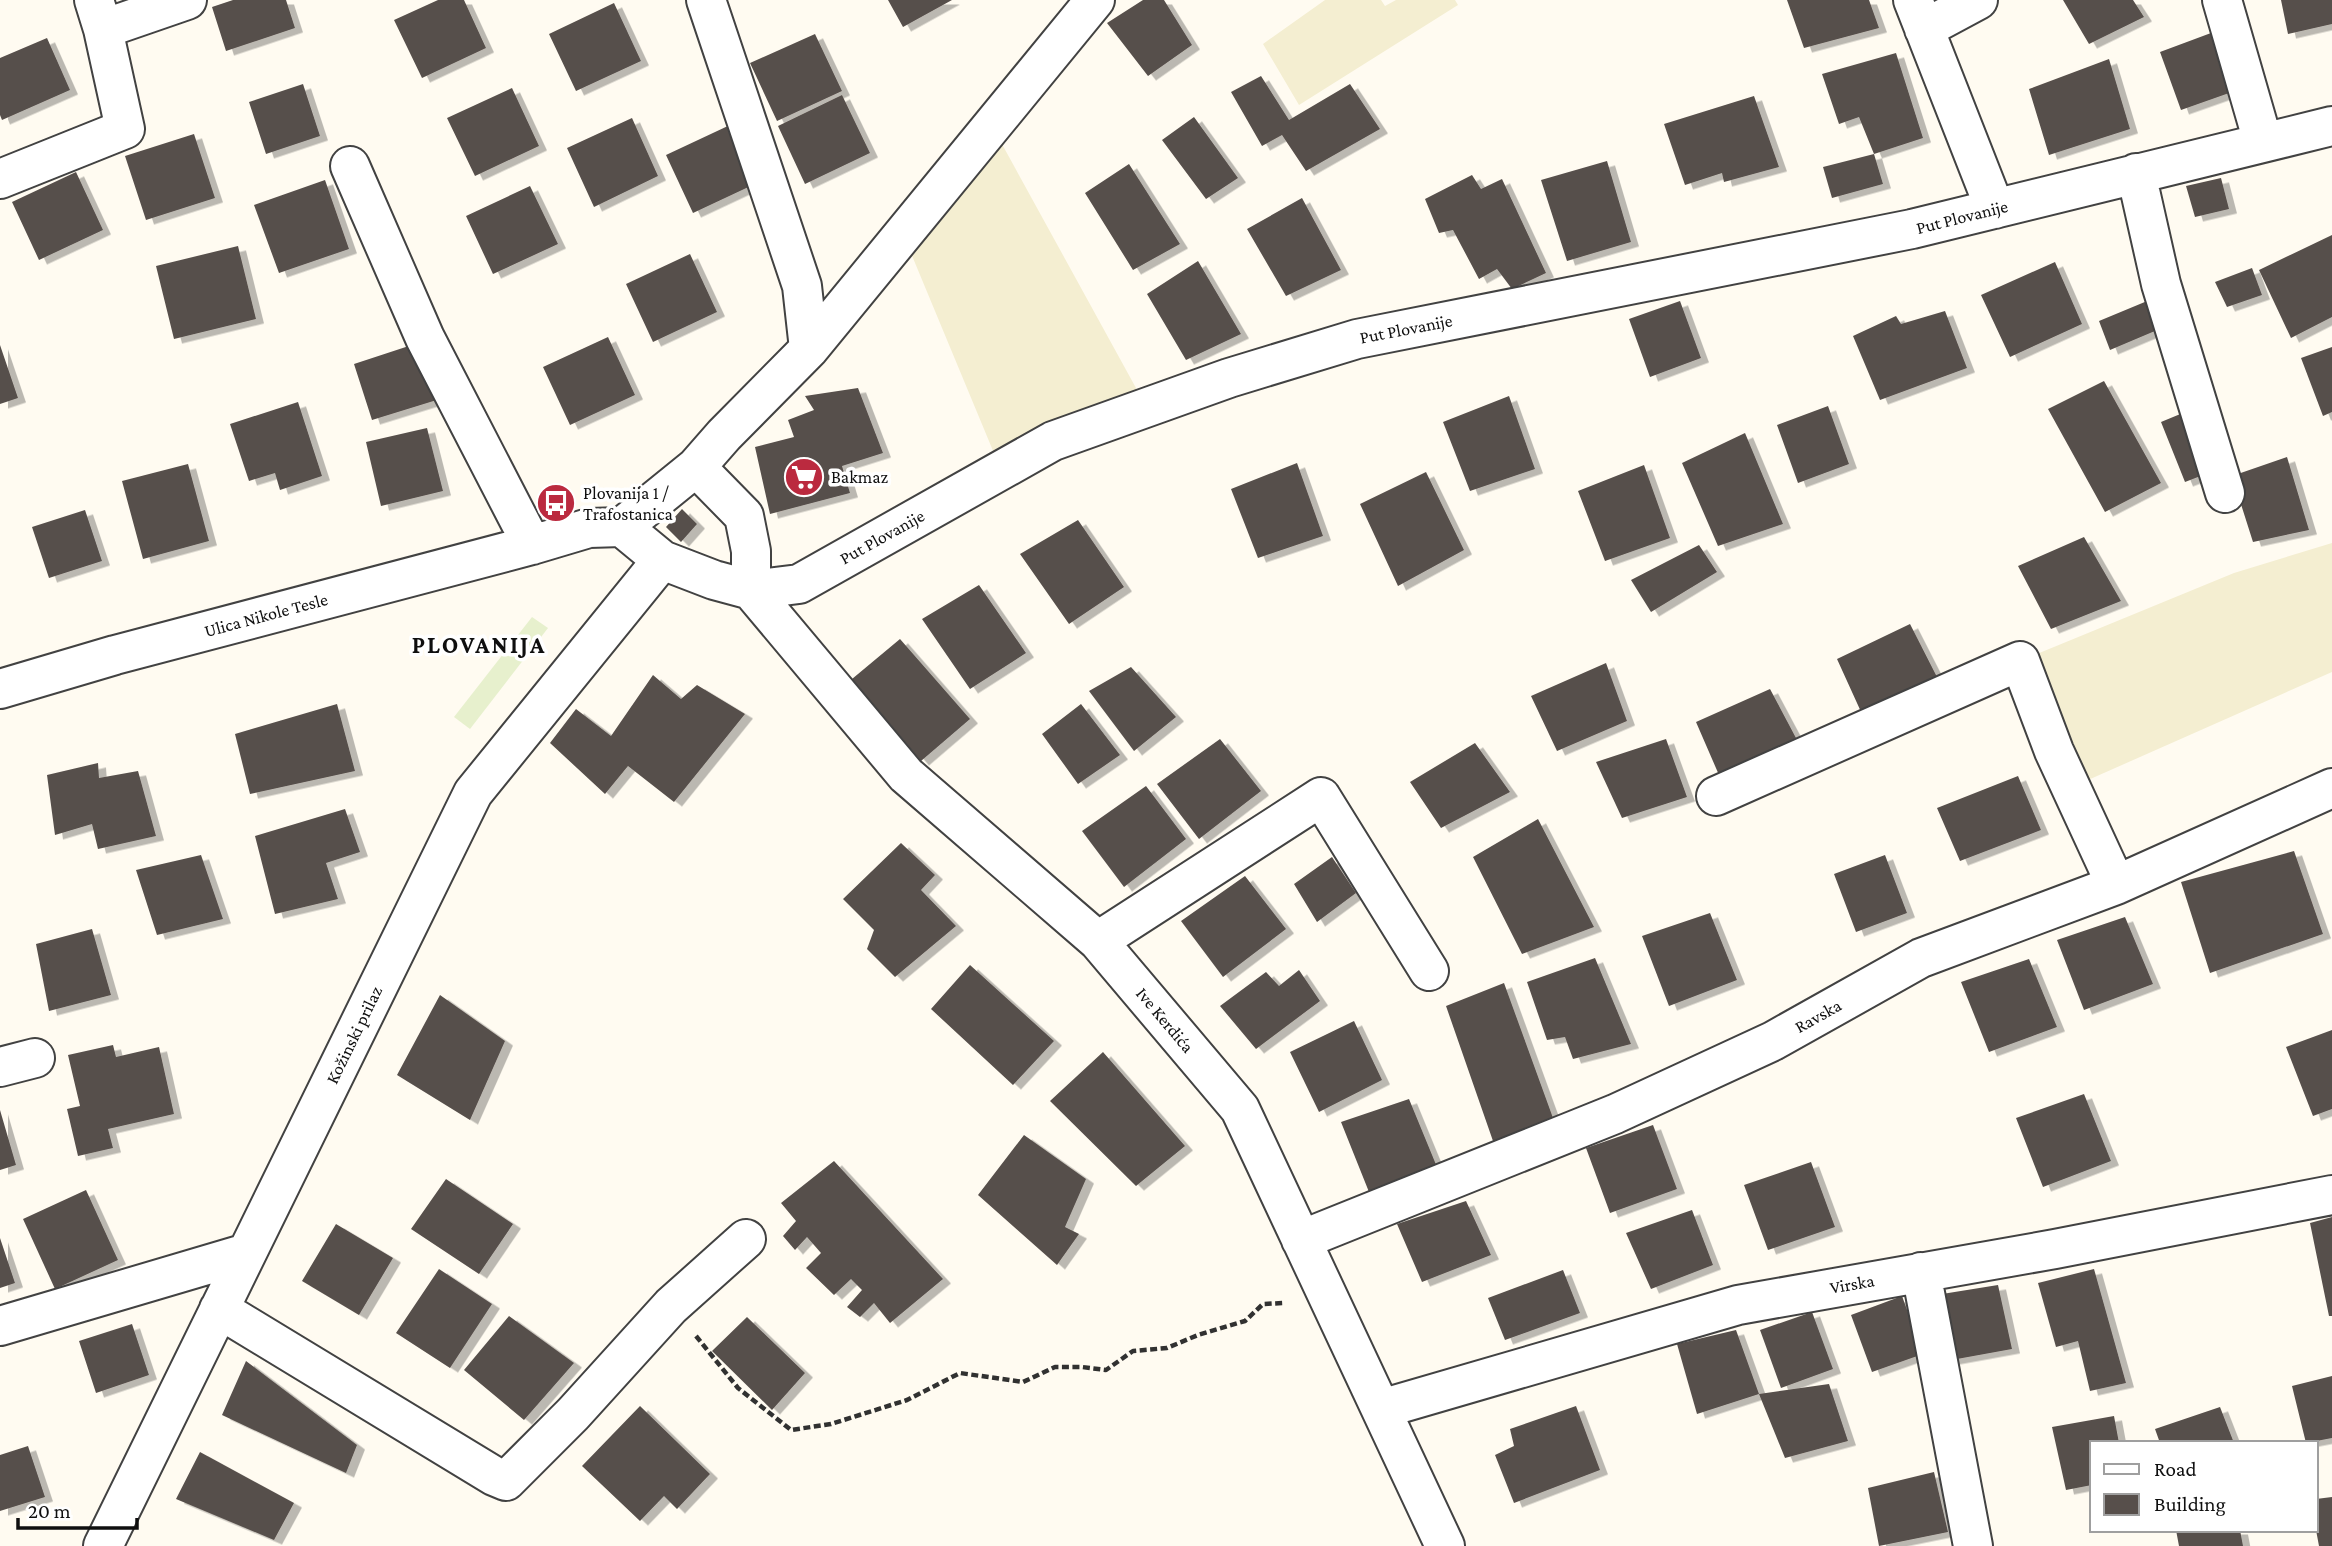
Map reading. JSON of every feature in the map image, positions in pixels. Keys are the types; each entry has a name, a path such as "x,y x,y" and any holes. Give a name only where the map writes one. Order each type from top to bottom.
{"street":[{"path":"0,179 125,129 99,14 187,0"},
{"path":"706,0 802,286 809,349"},
{"path":"351,166 425,338 533,545 589,528 622,527 696,467 809,349 1095,0"},
{"path":"1978,0 1918,15 1995,209"},
{"path":"2222,0 2263,142"},
{"name":"Put Plovanije","path":"622,527 662,560 714,580 751,590 799,584 1053,441 1229,378 1344,343 1912,229 2332,126"},
{"path":"2136,173 2161,284 2225,493"},
{"path":"696,467 744,516 751,551 751,590"},
{"name":"Ulica Nikole Tesle","path":"0,689 115,655 533,545"},
{"name":"Kožinski prilaz","path":"103,1546 473,793 662,560"},
{"name":"Ive Kerdića","path":"751,590 906,775 1098,941 1240,1109 1445,1546"},
{"path":"1716,796 2020,661 2054,751 2116,885"},
{"name":"Ravska","path":"1301,1240 1615,1114 1773,1041 1921,958 2116,885 2332,788"},
{"path":"1098,941 1321,797 1429,971"},
{"name":"Virska","path":"1381,1409 1738,1305 2055,1249 2332,1195"},
{"path":"219,1309 506,1481 573,1414 671,1306 746,1239"},
{"path":"0,1326 247,1253"},
{"path":"1920,1272 1973,1546"}],"path":[{"path":"671,1306 738,1388 791,1430 831,1423 907,1400 960,1373 1023,1382 1055,1367 1106,1370 1133,1351 1167,1348 1198,1335 1245,1321 1264,1304 1283,1303"}],"shaded area":[{"path":"1325,0 1381,0 1385,6 1396,0 1455,0 1458,5 1299,105 1263,44"},
{"path":"992,126 1147,408 1001,470 903,234"},
{"path":"2332,543 2332,672 2070,788 2020,661 2234,573"}],"green space":[{"path":"532,617 548,628 470,729 454,717"}],"building":[{"path":"233,0 286,0 295,28 226,51 212,7"},
{"path":"438,0 464,0 486,48 422,78 394,20"},
{"path":"888,0 952,0 903,27"},
{"path":"1143,0 1164,0 1192,45 1148,76 1107,23"},
{"path":"1787,0 1869,0 1879,28 1804,48"},
{"path":"2063,0 2133,0 2144,17 2089,44"},
{"path":"2281,0 2332,0 2332,24 2288,34"},
{"path":"614,3 641,61 576,91 549,34"},
{"path":"2211,33 2232,92 2181,110 2160,52"},
{"path":"815,34 842,91 777,121 750,63"},
{"path":"47,38 70,90 2,120 0,58"},
{"path":"1896,53 1923,138 1874,154 1859,117 1839,124 1822,74"},
{"path":"2109,59 2130,129 2049,155 2029,89"},
{"path":"1261,76 1289,120 1350,84 1380,129 1306,171 1282,135 1262,146 1231,92"},
{"path":"303,84 320,136 266,154 249,102"},
{"path":"512,88 539,146 475,176 447,118"},
{"path":"842,95 870,153 805,184 778,126"},
{"path":"1754,96 1779,167 1724,182 1722,173 1685,185 1664,124"},
{"path":"1194,117 1238,178 1206,199 1162,140"},
{"path":"632,118 658,176 594,207 567,148"},
{"path":"730,125 757,183 693,213 666,155"},
{"path":"194,134 215,198 146,220 125,156"},
{"path":"1874,154 1883,184 1832,198 1823,167"},
{"path":"1607,161 1631,242 1567,261 1541,180"},
{"path":"1129,164 1180,244 1133,270 1085,193"},
{"path":"76,172 103,230 39,260 12,202"},
{"path":"1472,175 1481,189 1502,179 1546,273 1512,289 1497,269 1479,279 1453,230 1439,233 1425,199"},
{"path":"2221,178 2229,209 2195,217 2186,186"},
{"path":"325,180 349,249 279,273 254,205"},
{"path":"530,186 558,244 493,274 466,216"},
{"path":"1302,198 1341,270 1286,296 1247,229"},
{"path":"2332,235 2332,317 2291,338 2259,270"},
{"path":"238,246 256,319 174,339 156,266"},
{"path":"690,254 717,312 653,342 626,284"},
{"path":"1198,261 1241,334 1186,360 1147,294"},
{"path":"2055,262 2082,324 2010,357 1981,295"},
{"path":"2252,268 2262,295 2227,307 2215,282"},
{"path":"2152,299 2162,328 2110,350 2099,321"},
{"path":"1680,301 1701,358 1650,377 1629,319"},
{"path":"1945,311 1967,368 1880,400 1853,336 1896,316 1901,324"},
{"path":"608,337 635,395 570,425 543,367"},
{"path":"421,342 440,399 372,420 354,364"},
{"path":"0,345 18,398 0,404"},
{"path":"2332,347 2332,412 2323,416 2301,358"},
{"path":"2104,381 2161,483 2105,512 2048,409"},
{"path":"858,388 883,453 842,466 850,493 770,514 755,447 794,437 788,420 814,410 805,396"},
{"path":"1509,396 1535,469 1470,491 1443,422"},
{"path":"298,402 322,476 280,490 275,473 249,481 230,424"},
{"path":"1828,406 1849,464 1798,483 1777,425"},
{"path":"2190,410 2211,472 2185,482 2161,422"},
{"path":"427,428 443,491 381,506 366,442"},
{"path":"1745,433 1783,524 1718,546 1682,463"},
{"path":"2287,457 2309,530 2253,542 2232,476"},
{"path":"1297,463 1323,536 1258,558 1231,489"},
{"path":"188,464 209,541 143,559 122,481"},
{"path":"1644,465 1670,538 1605,561 1578,491"},
{"path":"1426,472 1464,550 1398,586 1360,504"},
{"path":"682,509 697,524 681,542 666,527"},
{"path":"85,510 102,561 49,578 32,527"},
{"path":"1078,520 1124,587 1069,624 1020,554"},
{"path":"2084,537 2121,601 2051,629 2018,566"},
{"path":"1699,545 1717,572 1651,612 1631,580"},
{"path":"979,585 1026,653 970,689 922,619"},
{"path":"1910,624 1937,677 1862,714 1837,659"},
{"path":"900,639 970,719 921,761 852,679"},
{"path":"1606,663 1627,721 1557,751 1531,696"},
{"path":"1131,667 1176,717 1134,751 1089,691"},
{"path":"653,675 681,699 697,685 745,714 674,802 628,766 605,794 550,743 576,709 611,736"},
{"path":"1770,689 1796,738 1719,775 1696,722"},
{"path":"337,704 355,771 250,794 235,734"},
{"path":"1081,704 1120,755 1078,784 1042,734"},
{"path":"1220,739 1261,791 1199,839 1157,784"},
{"path":"1666,739 1687,797 1622,818 1596,762"},
{"path":"1475,743 1510,792 1441,828 1410,782"},
{"path":"98,763 99,778 138,771 156,836 98,849 92,824 55,835 47,775"},
{"path":"2018,776 2041,830 1960,861 1937,808"},
{"path":"1146,786 1186,839 1124,887 1082,831"},
{"path":"345,809 360,852 326,863 338,899 275,914 255,836"},
{"path":"1538,819 1594,927 1522,954 1473,857"},
{"path":"901,843 935,875 921,890 956,926 895,977 867,949 874,930 843,899"},
{"path":"2294,851 2323,934 2210,973 2181,882"},
{"path":"201,855 223,919 157,935 136,870"},
{"path":"1885,855 1907,913 1856,932 1834,874"},
{"path":"1332,857 1356,893 1317,922 1294,884"},
{"path":"1245,876 1286,929 1223,977 1181,921"},
{"path":"1710,913 1737,980 1669,1006 1642,936"},
{"path":"2125,917 2153,984 2084,1010 2057,940"},
{"path":"92,929 111,995 49,1011 36,944"},
{"path":"1595,958 1631,1044 1573,1059 1565,1037 1547,1040 1527,982"},
{"path":"2029,959 2057,1027 1989,1052 1961,982"},
{"path":"970,965 1054,1041 1013,1085 931,1009"},
{"path":"1299,970 1320,1001 1256,1049 1220,1006 1266,972 1279,986"},
{"path":"1504,983 1553,1118 1493,1141 1446,1006"},
{"path":"440,995 505,1041 470,1120 397,1075"},
{"path":"1354,1021 1382,1080 1319,1112 1290,1052"},
{"path":"2332,1030 2332,1109 2313,1116 2286,1047"},
{"path":"113,1045 116,1057 159,1047 174,1114 108,1129 113,1148 78,1156 67,1109 80,1106 68,1055"},
{"path":"1103,1052 1185,1146 1136,1186 1050,1101"},
{"path":"2084,1094 2111,1161 2043,1187 2016,1118"},
{"path":"1409,1099 1437,1167 1369,1192 1341,1122"},
{"path":"0,1110 16,1165 0,1170"},
{"path":"1653,1125 1677,1189 1610,1213 1586,1148"},
{"path":"1024,1135 1086,1179 1065,1227 1079,1234 1057,1265 978,1195"},
{"path":"834,1161 943,1279 890,1323 874,1303 860,1317 847,1307 862,1290 851,1279 834,1295 806,1268 821,1253 807,1237 795,1250 783,1236 796,1221 781,1203"},
{"path":"1811,1162 1835,1227 1768,1250 1744,1185"},
{"path":"446,1179 513,1224 479,1274 411,1229"},
{"path":"86,1190 118,1260 55,1289 23,1219"},
{"path":"1466,1201 1491,1255 1422,1282 1397,1224"},
{"path":"1692,1210 1713,1265 1651,1289 1626,1233"},
{"path":"2332,1217 2332,1316 2329,1316 2310,1223"},
{"path":"336,1224 393,1258 359,1315 302,1281"},
{"path":"0,1238 15,1283 0,1288"},
{"path":"439,1269 492,1304 450,1368 396,1333"},
{"path":"2094,1269 2126,1383 2090,1391 2078,1341 2056,1347 2038,1283"},
{"path":"1563,1270 1580,1313 1505,1340 1488,1298"},
{"path":"1998,1285 2012,1349 1946,1361 1936,1295"},
{"path":"1902,1296 1923,1354 1872,1372 1851,1315"},
{"path":"1812,1312 1833,1369 1781,1388 1760,1330"},
{"path":"509,1316 574,1363 524,1420 464,1370"},
{"path":"747,1317 805,1373 772,1410 712,1351"},
{"path":"132,1324 149,1375 96,1393 79,1341"},
{"path":"1736,1330 1759,1394 1697,1414 1677,1344"},
{"path":"246,1361 357,1445 346,1473 222,1415"},
{"path":"2332,1376 2332,1438 2306,1441 2292,1386"},
{"path":"1829,1384 1848,1441 1785,1458 1759,1394"},
{"path":"640,1406 710,1474 677,1509 664,1496 640,1521 582,1466"},
{"path":"1576,1406 1600,1470 1514,1503 1495,1455 1514,1446 1510,1429"},
{"path":"2220,1407 2233,1441 2159,1441 2155,1429"},
{"path":"2114,1416 2119,1441 2090,1441 2090,1485 2066,1490 2052,1427"},
{"path":"28,1446 45,1497 0,1511 0,1455"},
{"path":"200,1452 294,1503 274,1540 176,1499"},
{"path":"1934,1472 1948,1532 1879,1546 1868,1488"},
{"path":"2332,1497 2332,1546 2319,1546 2316,1532 2318,1499"},
{"path":"2176,1532 2240,1532 2243,1546 2179,1546"}],"place":[{"name":"Bakmaz","path":"804,477"},
{"name":"Plovanija 1 / Trafostanica","path":"556,503"}],"district":[{"name":"PLOVANIJA","path":"479,644"}]}
